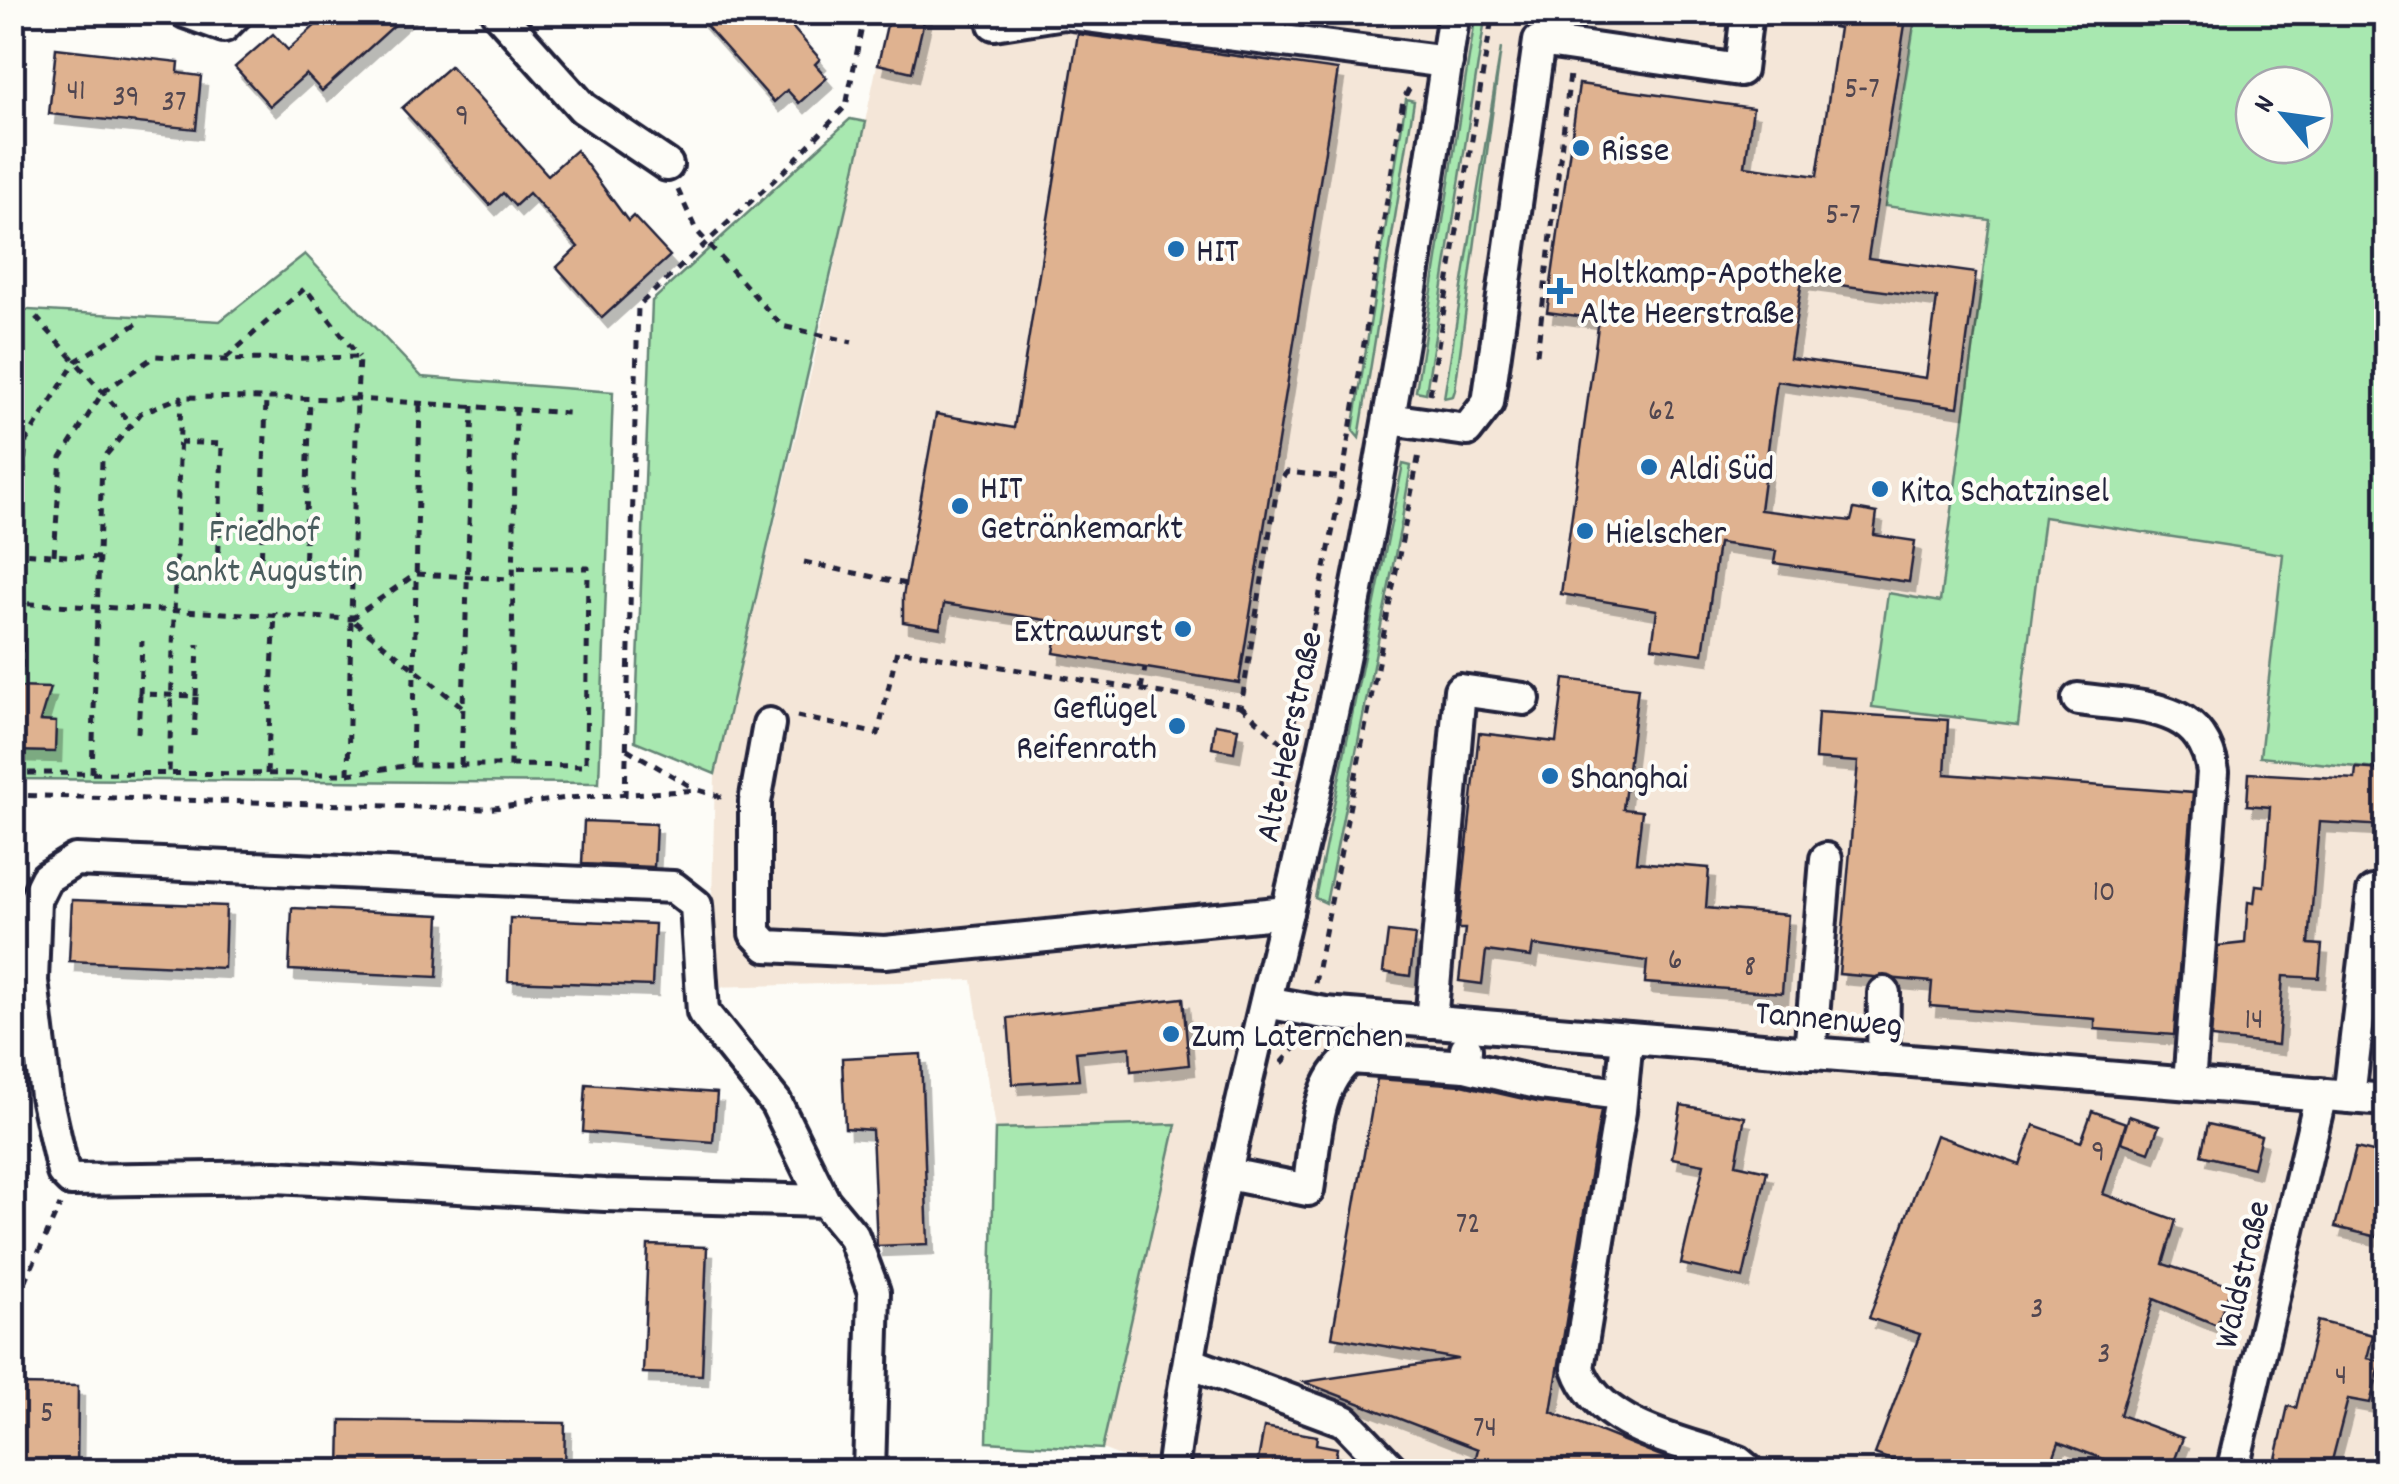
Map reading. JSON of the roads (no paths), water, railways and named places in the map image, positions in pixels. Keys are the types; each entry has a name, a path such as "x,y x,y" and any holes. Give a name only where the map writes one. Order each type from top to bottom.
{"street":[{"path":"185,12 224,26 238,12"},
{"path":"497,12 583,108 667,165"},
{"name":"Alte Heerstraße","path":"1172,1472 1228,1174 1318,775 1378,483 1433,60 1454,12"},
{"path":"1389,419 1468,430 1488,402 1539,40 1740,70 1747,12"},
{"path":"994,24 1064,13 1433,60"},
{"path":"1431,1022 1460,690 1524,699"},
{"path":"2078,699 2177,714 2199,734 2210,756 2210,812 2189,1084"},
{"path":"779,719 755,802 755,933 767,946 885,952 1287,912"},
{"path":"1810,1052 1826,859"},
{"path":"824,1201 605,1195 276,1177 71,1180 63,1172 46,1096 32,981 35,900 46,878 75,860 673,887 696,905 704,1012 776,1103 824,1201 854,1236 874,1292 869,1472"},
{"name":"Waldstraße","path":"2232,1472 2335,1096 2373,892"},
{"path":"847,937 889,937 1237,902 1287,912"},
{"path":"1883,1058 1884,993"},
{"name":"Tannenweg","path":"1266,1002 1308,1011 1431,1022 2386,1100"},
{"path":"1465,1066 1468,1025"},
{"path":"1627,1038 1622,1094 1578,1352 1584,1386 1600,1405 1624,1419 1738,1462 1750,1472"},
{"path":"1228,1174 1308,1190 1328,1084 1340,1065 1351,1058 1465,1066 1541,1084 1622,1094"},
{"path":"1190,1363 1345,1421 1394,1472"}],"place":[{"name":"Risse","path":"1581,148"},
{"name":"HIT","path":"1176,249"},
{"name":"Holtkamp-Apotheke Alte Heerstraße","path":"1560,291"},
{"name":"Aldi Süd","path":"1649,467"},
{"name":"Kita Schatzinsel","path":"1880,489"},
{"name":"HIT Getränkemarkt","path":"960,506"},
{"name":"Hielscher","path":"1585,531"},
{"name":"Extrawurst","path":"1183,629"},
{"name":"Geflügel Reifenrath","path":"1177,726"},
{"name":"Shanghai","path":"1550,776"},
{"name":"Zum Laternchen","path":"1171,1034"}],"park label":[{"name":"Friedhof Sankt Augustin","path":"264,549"}]}
